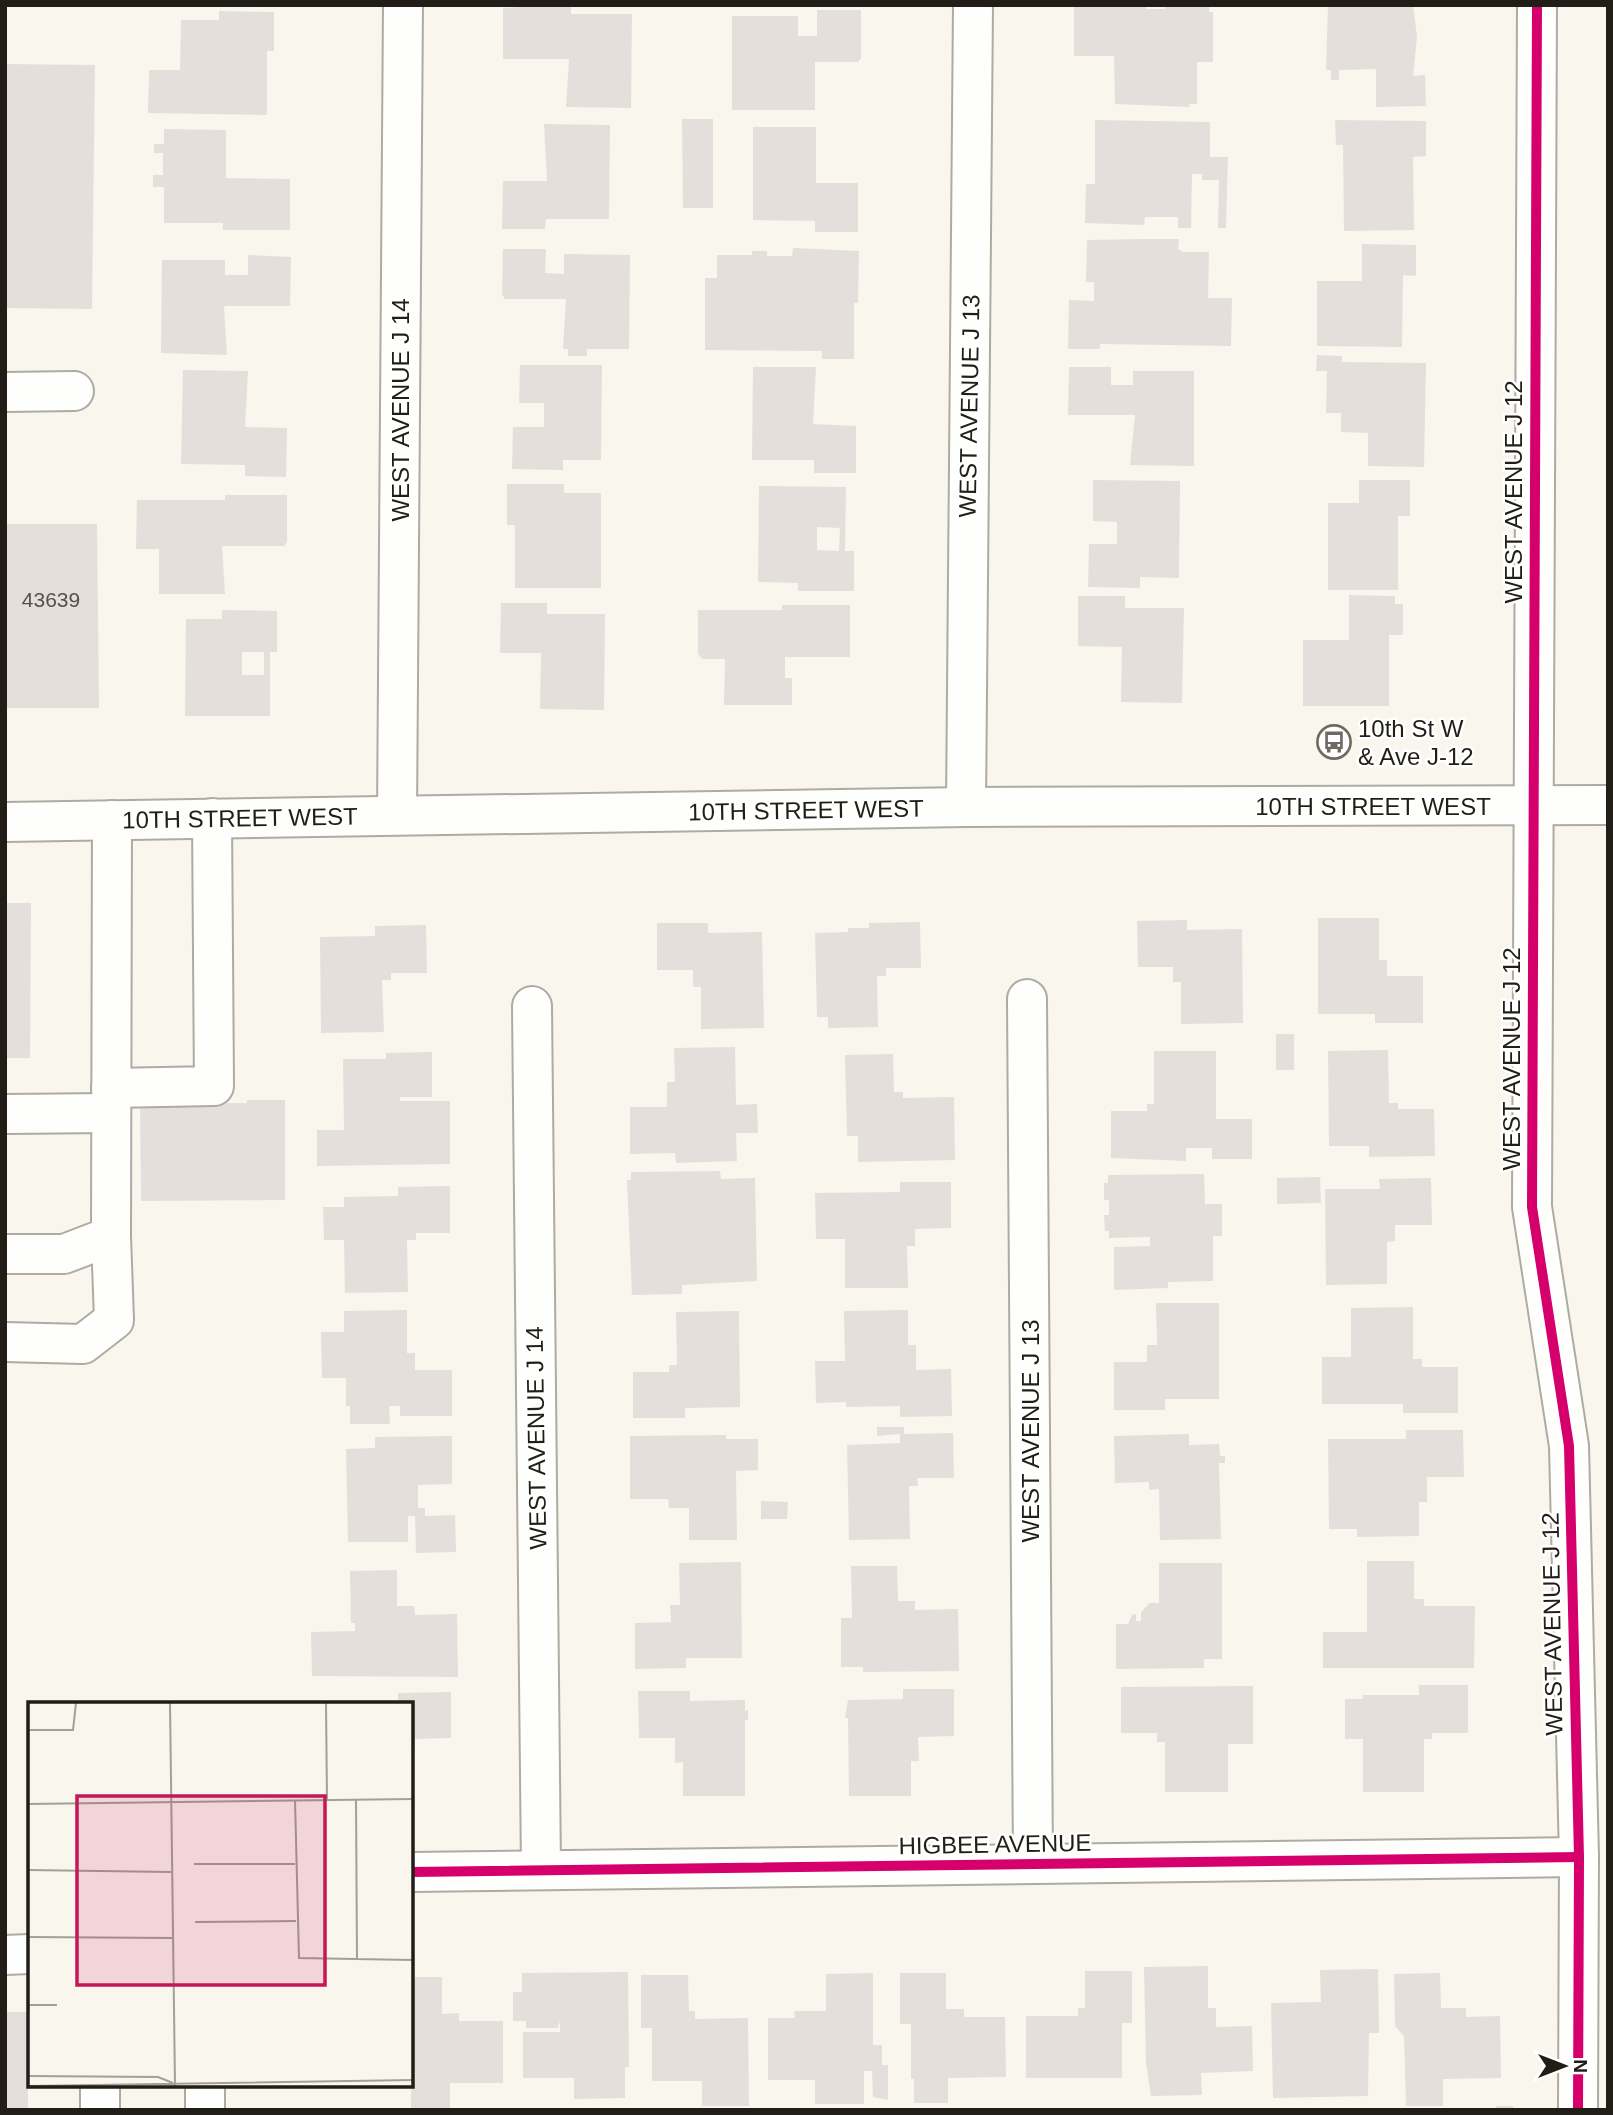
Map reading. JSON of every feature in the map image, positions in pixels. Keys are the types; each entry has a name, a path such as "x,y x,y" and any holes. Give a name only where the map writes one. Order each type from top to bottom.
{"street":[{"name":"WEST AVENUE J 14","path":"397,815 403,5"},
{"name":"WEST AVENUE J 13","path":"966,807 973,5"},
{"name":"WEST AVENUE J 12","path":"1537,5 1531,806 1532,1207 1569,1446 1579,1857 1578,2110"},
{"path":"5,391 74,391"},
{"name":"10TH STREET WEST","path":"5,822 966,807 1608,805"},
{"path":"5,1114 214,1086 212,818"},
{"path":"5,1342 83,1344 114,1320 111,1236 112,820"},
{"name":"WEST AVENUE J 13","path":"1027,999 1033,1864"},
{"name":"WEST AVENUE J 14","path":"532,1006 541,1870"},
{"path":"5,1254 64,1254 111,1236"},
{"name":"HIGBEE AVENUE","path":"413,1872 1579,1857"},
{"path":"5,1955 28,1954"},
{"path":"100,2087 100,2110"},
{"path":"205,2087 205,2110"}],"building":[{"path":"571,5 571,14 632,14 631,108 566,107 569,59 503,59 503,8"},
{"path":"1074,5 1146,5 1146,9 1165,9 1165,5 1209,5 1209,12 1213,12 1213,62 1197,62 1197,104 1189,104 1189,107 1115,104 1114,56 1074,56"},
{"path":"1328,5 1413,5 1417,36 1413,76 1425,75 1426,106 1376,107 1376,69 1339,70 1339,80 1331,80 1331,70 1326,70"},
{"path":"817,10 861,10 861,58 858,62 815,62 815,110 732,110 732,16 798,16 798,36 817,36"},
{"path":"219,11 274,12 274,51 267,51 267,115 148,113 149,70 180,70 181,20 219,20"},
{"path":"5,64 95,65 92,309 5,308"},
{"path":"682,119 713,119 713,208 683,208"},
{"path":"1095,120 1210,122 1210,157 1228,157 1226,228 1218,228 1219,180 1202,180 1202,174 1192,174 1191,228 1178,228 1178,217 1145,217 1144,225 1085,223 1086,184 1095,184"},
{"path":"1335,120 1426,121 1426,156 1413,157 1414,230 1344,231 1343,145 1336,145"},
{"path":"544,124 610,125 609,219 546,219 545,229 502,229 503,181 547,181"},
{"path":"753,127 816,127 816,183 858,183 858,232 815,232 815,221 753,220"},
{"path":"164,129 226,130 226,178 290,179 290,230 223,230 223,223 164,223 164,187 153,187 153,175 163,175 163,153 154,153 154,144 164,144"},
{"path":"1179,239 1178,249 1183,252 1209,252 1208,298 1232,298 1231,346 1100,344 1100,349 1068,349 1069,300 1094,301 1094,282 1086,282 1087,240"},
{"path":"1362,244 1416,245 1416,276 1403,275 1402,347 1317,346 1317,281 1362,281"},
{"path":"793,248 859,251 858,303 854,303 854,359 822,359 822,351 705,350 705,278 717,278 717,255 752,255 752,251 767,251 767,256 792,256"},
{"path":"503,249 546,249 545,273 564,274 564,254 630,255 629,349 587,349 587,356 568,356 568,349 563,349 566,299 505,299 502,294"},
{"path":"248,255 291,257 290,306 224,306 227,355 161,353 162,260 225,260 225,275 248,275"},
{"path":"1317,355 1342,356 1342,362 1426,363 1424,467 1368,466 1368,433 1341,432 1341,413 1326,413 1327,371 1316,371"},
{"path":"520,365 602,365 601,460 563,460 563,470 512,469 513,427 544,427 544,403 519,403"},
{"path":"753,367 816,367 813,424 856,426 856,473 814,473 814,460 752,460"},
{"path":"1069,367 1111,367 1111,385 1133,385 1133,371 1194,371 1194,466 1130,465 1135,415 1068,415"},
{"path":"183,370 248,371 245,427 287,428 286,477 245,476 245,465 181,464"},
{"path":"1093,480 1180,481 1179,578 1140,577 1140,588 1088,587 1089,544 1117,544 1117,522 1093,521"},
{"path":"1359,480 1410,480 1410,516 1398,516 1398,590 1328,590 1328,503 1359,503"},
{"path":"507,484 564,484 564,493 601,493 601,588 515,588 515,525 507,525"},
{"path":"759,486 846,487 845,551 854,551 854,591 798,591 798,583 758,582","holes":["817,527 840,528 839,551 817,550"]},
{"path":"225,495 287,495 287,542 284,546 222,546 225,594 159,594 159,549 136,549 137,500 225,500"},
{"path":"5,524 97,524 99,708 5,708"},
{"path":"1349,595 1395,596 1395,604 1403,604 1403,635 1389,635 1389,706 1303,706 1303,640 1349,640"},
{"path":"1078,596 1125,596 1125,608 1184,608 1182,703 1121,702 1122,647 1078,646"},
{"path":"501,603 547,603 547,614 605,614 604,710 540,709 541,653 500,653"},
{"path":"782,605 850,605 850,657 785,657 785,678 792,678 792,705 724,705 725,659 702,659 698,654 698,610 782,610"},
{"path":"222,610 277,611 277,652 270,652 270,716 185,716 186,619 222,619","holes":["242,652 264,652 264,675 242,675"]},
{"path":"5,903 31,903 30,1058 5,1058"},
{"path":"1318,918 1379,918 1379,960 1387,960 1387,976 1423,976 1423,1023 1375,1023 1375,1014 1318,1014"},
{"path":"1187,920 1187,930 1242,929 1243,1023 1181,1024 1181,982 1173,982 1173,967 1138,967 1137,921"},
{"path":"920,922 921,968 886,968 886,976 877,976 878,1027 828,1028 828,1017 817,1017 815,933 848,932 848,928 869,928 869,923"},
{"path":"657,923 708,923 708,933 762,932 764,1028 701,1029 701,987 693,987 693,970 657,970"},
{"path":"426,925 427,973 391,973 391,980 382,980 384,1032 321,1033 320,937 375,936 375,926"},
{"path":"1276,1034 1294,1034 1294,1070 1276,1070"},
{"path":"735,1047 736,1105 757,1104 758,1133 736,1133 737,1161 676,1163 675,1153 630,1154 630,1107 667,1107 667,1082 675,1082 674,1048"},
{"path":"1388,1050 1389,1103 1398,1103 1398,1109 1434,1109 1435,1156 1369,1157 1369,1146 1329,1146 1328,1051"},
{"path":"1154,1051 1216,1051 1216,1119 1252,1119 1252,1159 1212,1159 1212,1148 1186,1148 1186,1161 1111,1158 1111,1111 1147,1111 1147,1104 1154,1104"},
{"path":"432,1052 432,1097 400,1097 400,1101 450,1101 450,1164 317,1166 317,1130 344,1130 343,1059 386,1059 386,1053"},
{"path":"893,1054 894,1092 903,1092 903,1098 954,1097 955,1160 858,1162 858,1136 847,1136 845,1055"},
{"path":"247,1100 285,1100 285,1200 141,1201 140,1104 247,1103"},
{"path":"720,1171 721,1179 755,1178 757,1281 682,1285 682,1294 632,1295 627,1180 631,1180 631,1172"},
{"path":"1204,1174 1205,1204 1222,1204 1222,1236 1213,1236 1213,1281 1168,1282 1168,1288 1114,1290 1114,1247 1150,1246 1150,1237 1109,1238 1109,1231 1105,1231 1104,1215 1109,1215 1109,1200 1104,1200 1104,1183 1108,1183 1108,1175"},
{"path":"1320,1177 1321,1203 1277,1204 1277,1178"},
{"path":"1431,1178 1432,1225 1395,1225 1395,1241 1387,1242 1387,1284 1326,1285 1325,1189 1380,1189 1379,1179"},
{"path":"900,1182 951,1182 951,1228 915,1229 915,1246 907,1246 908,1288 845,1288 845,1239 816,1239 815,1193 900,1192"},
{"path":"450,1186 450,1233 416,1233 416,1240 407,1240 408,1292 345,1293 344,1240 324,1240 323,1207 344,1207 344,1197 398,1196 398,1187"},
{"path":"1156,1303 1219,1303 1219,1399 1165,1399 1165,1410 1114,1410 1114,1362 1147,1362 1147,1345 1157,1345"},
{"path":"1413,1307 1413,1359 1422,1359 1422,1367 1458,1367 1458,1413 1403,1413 1403,1404 1322,1404 1322,1357 1351,1357 1351,1308"},
{"path":"407,1310 407,1353 415,1353 415,1370 452,1370 452,1416 400,1416 400,1406 389,1406 390,1424 350,1424 350,1406 346,1406 346,1378 322,1378 321,1332 344,1332 344,1311"},
{"path":"908,1310 908,1345 916,1345 916,1370 951,1369 952,1416 900,1417 900,1406 846,1407 846,1402 816,1403 815,1361 845,1361 844,1311"},
{"path":"739,1311 740,1407 685,1408 685,1418 633,1418 633,1372 669,1372 669,1365 677,1365 676,1312"},
{"path":"877,1427 904,1427 904,1434 953,1433 954,1478 917,1478 918,1486 909,1486 910,1539 849,1540 847,1445 900,1443 900,1434 877,1436"},
{"path":"1406,1430 1463,1430 1464,1477 1427,1477 1427,1502 1419,1502 1419,1536 1357,1537 1357,1529 1329,1529 1328,1439 1406,1439"},
{"path":"1189,1434 1189,1445 1219,1444 1220,1456 1225,1456 1225,1463 1219,1463 1221,1539 1160,1540 1159,1489 1149,1490 1149,1482 1115,1483 1114,1436"},
{"path":"726,1435 726,1439 758,1439 758,1470 736,1471 737,1540 689,1540 689,1508 669,1508 668,1499 630,1499 630,1436"},
{"path":"452,1436 452,1484 418,1485 418,1508 425,1508 425,1516 455,1515 456,1552 416,1553 415,1516 408,1516 408,1542 348,1542 346,1449 375,1448 375,1437"},
{"path":"761,1501 788,1502 787,1519 761,1519"},
{"path":"1367,1561 1414,1561 1414,1599 1424,1599 1424,1606 1475,1606 1474,1668 1323,1668 1323,1632 1367,1632"},
{"path":"741,1562 742,1658 686,1658 686,1668 635,1669 635,1623 671,1622 670,1605 680,1605 679,1563"},
{"path":"1159,1563 1222,1563 1222,1659 1204,1659 1204,1668 1116,1669 1116,1624 1128,1624 1132,1615 1136,1614 1136,1621 1141,1621 1141,1612 1150,1603 1159,1603"},
{"path":"851,1566 897,1566 898,1601 915,1601 915,1610 958,1609 959,1671 863,1672 863,1667 841,1667 841,1618 852,1618"},
{"path":"397,1570 397,1606 414,1606 415,1615 457,1614 458,1677 312,1676 311,1632 355,1631 355,1623 351,1623 350,1571"},
{"path":"1419,1685 1468,1685 1468,1733 1432,1733 1432,1739 1424,1739 1424,1792 1363,1792 1363,1739 1345,1739 1345,1699 1363,1699 1363,1695 1419,1695"},
{"path":"1253,1686 1253,1744 1228,1744 1228,1792 1165,1792 1165,1742 1157,1742 1157,1733 1121,1733 1121,1687"},
{"path":"903,1689 954,1689 954,1736 918,1737 919,1761 911,1761 911,1796 849,1796 848,1718 845,1718 848,1700 903,1699"},
{"path":"638,1691 690,1691 690,1701 745,1700 748,1720 745,1720 745,1796 683,1796 683,1762 675,1763 675,1738 639,1738"},
{"path":"451,1692 451,1738 415,1739 413,1748 413,1702 398,1702 398,1693"},
{"path":"1208,1966 1208,2008 1216,2008 1216,2027 1252,2026 1253,2071 1201,2073 1202,2095 1151,2096 1146,2063 1144,1967"},
{"path":"1378,1969 1379,2033 1369,2033 1368,2096 1273,2098 1271,2003 1321,2002 1320,1970"},
{"path":"1085,1971 1132,1971 1132,2023 1122,2023 1122,2078 1026,2078 1026,2016 1078,2016 1078,2008 1085,2008"},
{"path":"628,1972 629,2067 625,2067 625,2098 574,2099 574,2078 523,2078 523,2032 560,2032 560,2021 558,2028 526,2028 526,2021 513,2021 513,1992 522,1992 522,1973"},
{"path":"873,1973 873,2045 882,2045 882,2065 888,2065 888,2100 873,2097 872,2071 864,2071 864,2104 815,2104 815,2080 768,2080 768,2018 795,2018 794,2011 826,2011 826,1974"},
{"path":"900,1973 946,1973 946,2009 964,2009 964,2017 1005,2017 1006,2077 948,2078 948,2103 914,2103 911,2024 900,2024"},
{"path":"1440,1973 1441,2008 1466,2008 1466,2017 1500,2016 1501,2078 1443,2079 1443,2106 1406,2106 1404,2036 1395,2026 1394,1974"},
{"path":"641,1975 688,1975 689,2011 695,2011 695,2019 748,2018 749,2106 702,2106 702,2081 652,2081 652,2028 641,2028"},
{"path":"413,1977 442,1977 442,2014 459,2013 459,2021 503,2021 503,2083 450,2083 450,2110 411,2110"},
{"path":"5,2012 27,2012 28,2110 5,2110"},
{"path":"1496,2106 1513,2106 1513,2110 1496,2110"}],"cycle path":[{"path":"1537,5 1532,1207 1569,1446 1579,1857 1578,2110"},
{"path":"413,1872 1579,1857"}],"place":[{"name":"10th St W & Ave J-12","path":"1334,742"}]}
